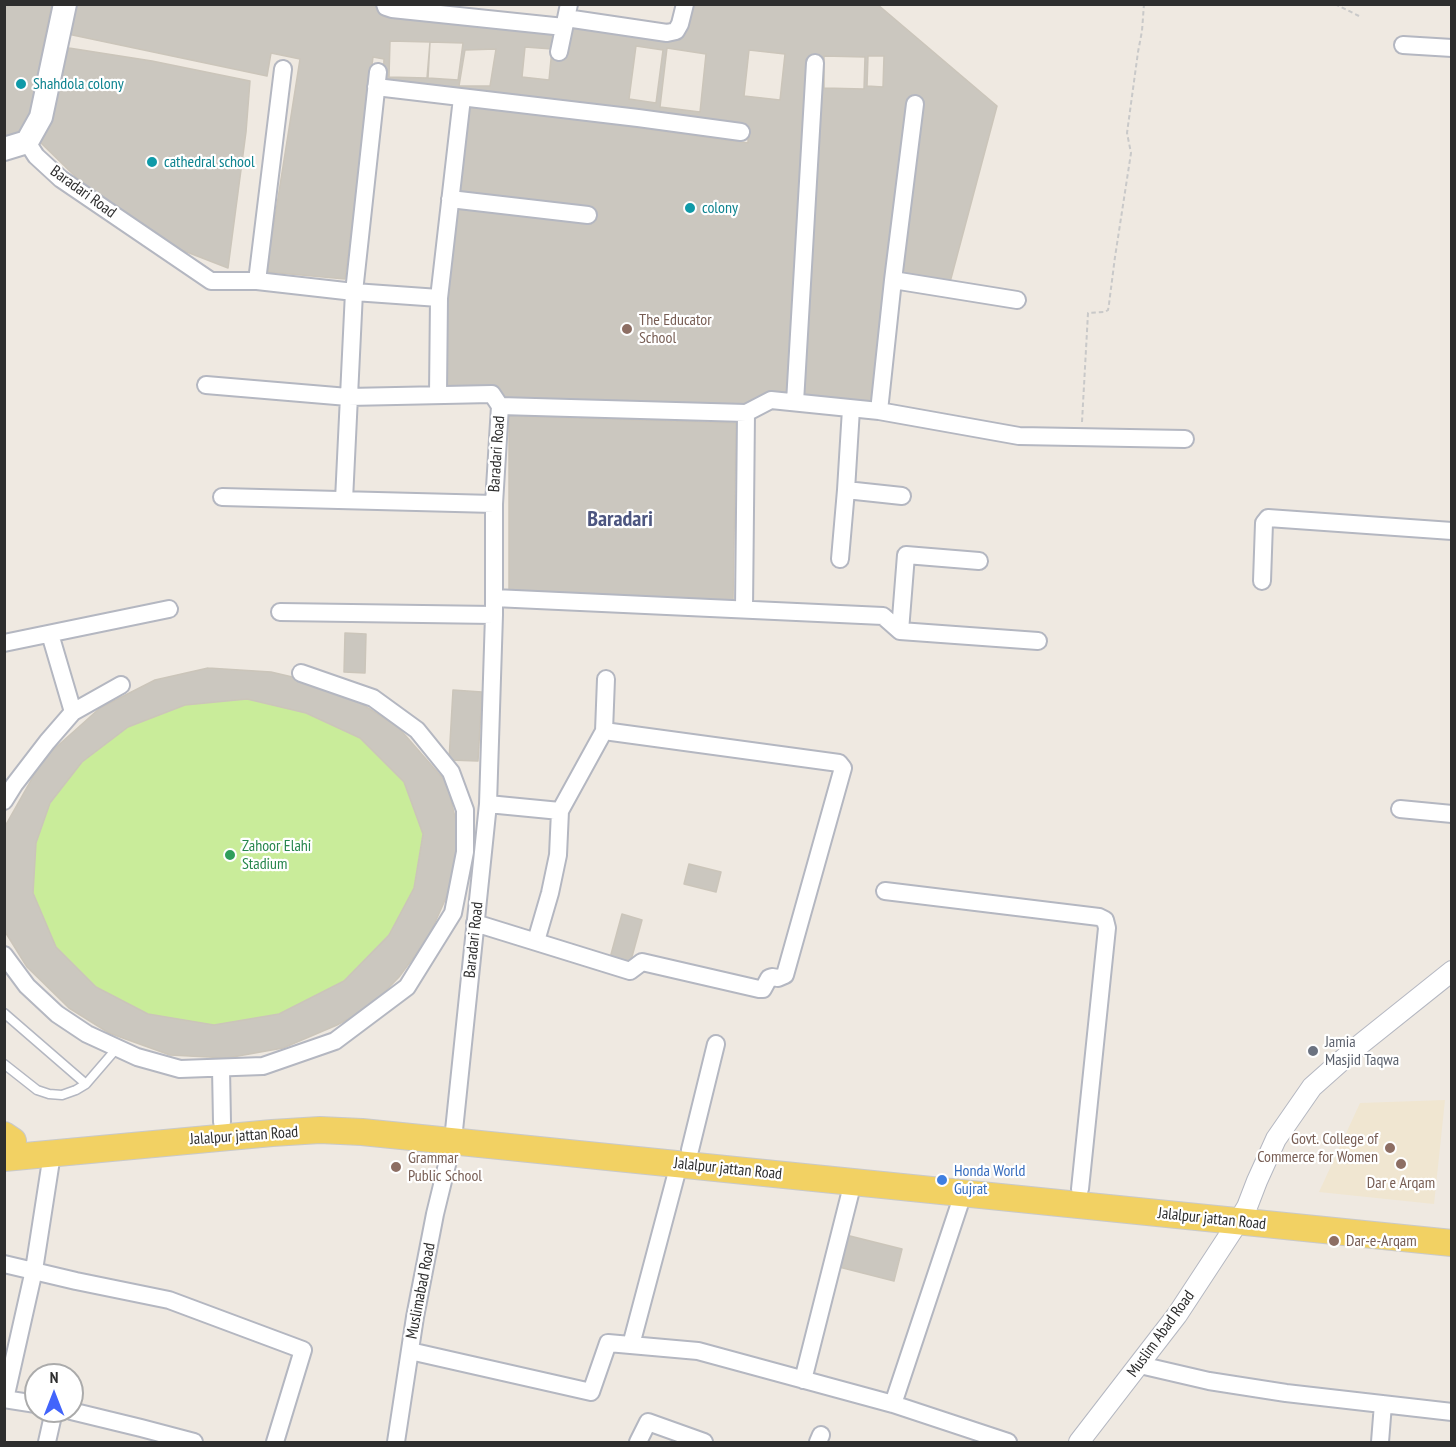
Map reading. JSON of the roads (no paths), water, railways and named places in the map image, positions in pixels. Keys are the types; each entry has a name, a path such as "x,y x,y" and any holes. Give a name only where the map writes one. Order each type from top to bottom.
{"main road":[{"path":"4,149 27,142 41,117 65,4"},
{"name":"Jalalpur jattan Road","path":"7,1144 222,1122 319,1116 361,1117 454,1133 775,1167 1080,1189 1452,1243"},
{"name":"Jalalpur jattan Road","path":"7,1144 52,1154 320,1130 454,1133"},
{"name":"Jalalpur jattan Road","path":"775,1167 853,1182 963,1194 1452,1226"}],"street":[{"path":"385,4 386,7 392,9 566,16 667,33 676,32 685,4"},
{"path":"559,52 566,16"},
{"path":"1403,45 1452,48"},
{"path":"795,402 815,63"},
{"path":"257,281 283,69"},
{"path":"344,500 354,292 377,79 462,98 741,132"},
{"path":"438,394 440,298 462,98"},
{"path":"879,411 915,104"},
{"name":"Baradari Road","path":"27,142 36,156 62,179 211,281 257,281 354,292 440,298"},
{"path":"450,199 588,215"},
{"path":"893,280 1017,300"},
{"name":"Baradari Road","path":"206,385 348,397 492,394 501,406 494,504 494,615 488,804 454,1133"},
{"path":"501,406 746,413 771,400 879,411 1019,436 1185,439"},
{"path":"840,559 851,409"},
{"path":"744,609 746,413"},
{"path":"846,490 902,496"},
{"path":"222,497 494,504"},
{"path":"1262,581 1264,523 1268,518 1452,531"},
{"path":"900,632 906,555 979,561"},
{"path":"494,598 883,616 900,632 1038,641"},
{"path":"4,643 168,609"},
{"path":"280,612 494,615"},
{"path":"50,634 73,712"},
{"path":"4,955 27,986 57,1014 87,1034 137,1057 180,1069 263,1066 335,1041 407,987 453,913 465,852 465,810 451,772 417,730 373,698 302,673"},
{"path":"536,941 558,855 560,811 603,731 606,679"},
{"path":"4,801 47,742 73,712 122,685"},
{"path":"476,923 630,971 642,962 759,989 763,989 769,978 785,975 843,768 839,763 603,731"},
{"path":"488,804 560,811"},
{"path":"1400,809 1452,814"},
{"path":"885,891 1099,917 1105,920 1107,928 1080,1189"},
{"name":"Muslim Abad Road","path":"1079,1443 1177,1315 1243,1214 1276,1139 1312,1087 1357,1047 1452,971"},
{"path":"631,1345 716,1044"},
{"path":"221,1068 222,1122"},
{"name":"Muslimabad Road","path":"396,1443 435,1214 454,1133"},
{"path":"24,1402 5,1399 34,1270 52,1154"},
{"path":"803,1380 853,1182"},
{"path":"893,1404 963,1194"},
{"path":"4,1264 169,1300 303,1350 275,1443"},
{"path":"410,1351 591,1392 608,1343 698,1350 893,1404 1008,1443"},
{"path":"1140,1365 1209,1381 1286,1393 1452,1412"},
{"path":"1380,1443 1383,1404"},
{"path":"84,1414 194,1443"},
{"path":"638,1443 648,1422 704,1443"},
{"path":"47,1443 51,1423"}],"lane":[{"path":"4,1013 86,1084"},
{"path":"4,1064 37,1090 62,1095 86,1084 117,1048"}],"place":[{"name":"Shahdola colony","path":"21,84"},
{"name":"cathedral school","path":"152,162"},
{"name":"colony","path":"690,208"},
{"name":"The Educator School","path":"627,329"},
{"name":"Zahoor Elahi Stadium","path":"230,855"},
{"name":"Jamia Masjid Taqwa","path":"1313,1051"},
{"name":"Govt. College of Commerce for Women","path":"1390,1148"},
{"name":"Dar e Arqam","path":"1401,1164"},
{"name":"Grammar Public School","path":"396,1167"},
{"name":"Honda World Gujrat","path":"942,1180"},
{"name":"Dar-e-Arqam","path":"1334,1241"}],"district":[{"name":"Baradari","path":"620,520"}]}
